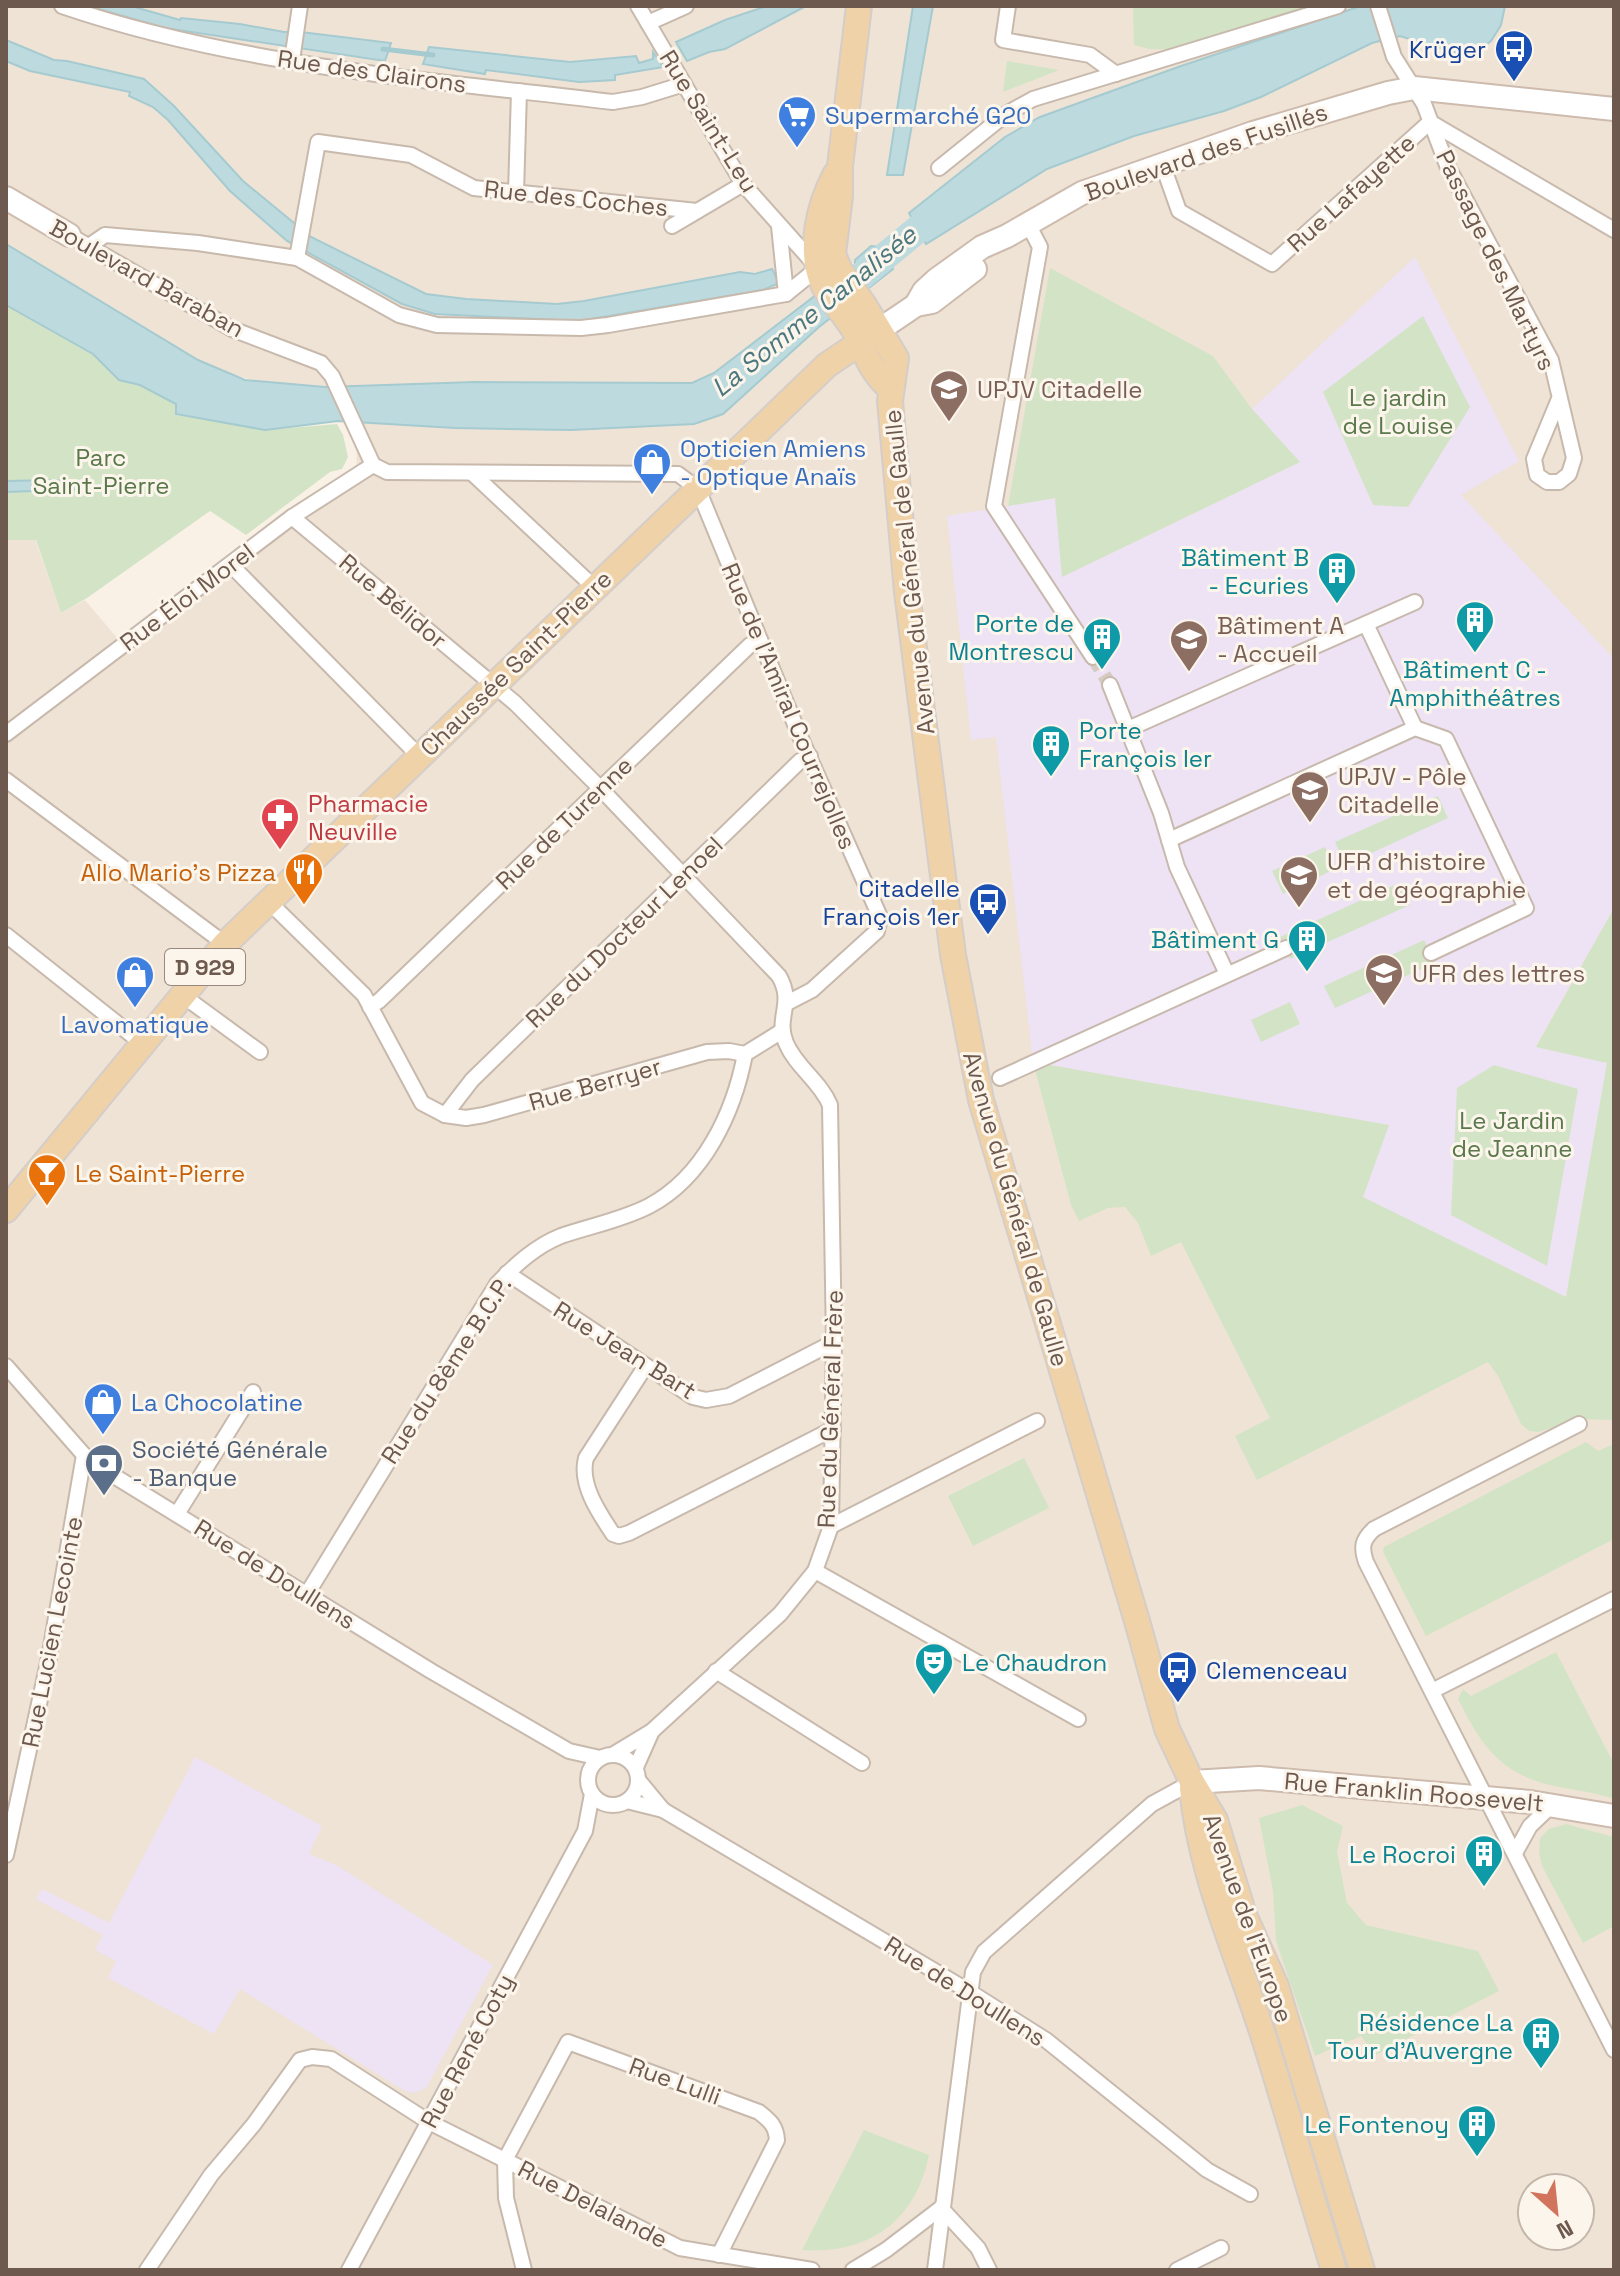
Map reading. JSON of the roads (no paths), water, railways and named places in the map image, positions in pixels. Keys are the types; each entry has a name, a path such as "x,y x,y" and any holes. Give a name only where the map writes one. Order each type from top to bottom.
{"main road":[{"path":"827,275 816,242 822,206 840,166 859,6"},
{"name":"Avenue du Général de Gaulle","path":"827,275 856,311 870,336 881,380 890,388 894,476 953,955 981,1100 1167,1729 1203,1780"},
{"name":"Chaussée Saint-Pierre","path":"6,1210 225,944 827,365 870,336"},
{"name":"Avenue de l'Europe","path":"1203,1780 1195,1826 1265,2041 1334,2270"},
{"name":"Avenue de l'Europe","path":"1203,1780 1244,1915 1276,1986 1362,2270"}],"street":[{"name":"Rue des Clairons","path":"62,6 124,25 292,55 359,72 613,102 684,84"},
{"path":"292,55 300,6"},
{"name":"Rue Saint-Leu","path":"638,6 743,184 827,275"},
{"path":"648,23 686,6"},
{"path":"1008,6 1003,40 1090,55 1116,74"},
{"path":"939,168 1006,114 1033,99 1338,6"},
{"name":"Passage des Martyrs","path":"1378,6 1390,45 1403,74 1424,104 1447,165 1551,360 1574,458 1569,474 1559,482 1547,482 1537,475 1534,459 1559,399"},
{"name":"Boulevard des Fusillés","path":"870,336 916,305 932,302 946,293 989,258 1007,236 1082,193 1162,163 1373,97 1414,88 1614,109"},
{"path":"516,193 519,91"},
{"path":"1430,122 1614,230"},
{"name":"Rue Lafayette","path":"1162,163 1179,211 1272,264 1430,122"},
{"name":"Rue des Coches","path":"297,258 318,142 411,155 474,188 697,211"},
{"name":"Rue des Coches","path":"672,226 743,184"},
{"name":"Boulevard Baraban","path":"6,198 232,329 321,363 332,376 373,465"},
{"path":"1027,222 1040,247 994,506 1093,657"},
{"path":"779,225 786,294"},
{"path":"89,246 105,235 198,243 297,258 399,315 437,325 581,328 786,294 827,275"},
{"path":"373,465 387,472 678,474 698,489"},
{"name":"Rue Éloi Morel","path":"6,734 292,517 373,465"},
{"path":"472,473 595,588"},
{"name":"Rue de l'Amiral Courrejolles","path":"698,489 799,734 880,917 877,931 812,990 787,1003"},
{"name":"Rue Bélidor","path":"292,517 494,684 600,788 779,976 786,988 787,1003"},
{"path":"231,565 419,756"},
{"path":"1128,729 1415,602"},
{"path":"1366,624 1415,728"},
{"name":"Rue de Turenne","path":"370,1007 750,645 760,641"},
{"path":"1110,685 1177,867 1227,974"},
{"path":"1169,840 1415,728 1446,739 1526,908 1431,953"},
{"name":"Rue du Docteur Lenoel","path":"445,1115 472,1080 800,761 810,756"},
{"path":"6,780 225,944"},
{"path":"268,901 364,995 422,1103 445,1115"},
{"path":"6,935 143,1044"},
{"path":"1000,1078 1286,948"},
{"path":"182,995 260,1052"},
{"path":"745,1054 782,1031 787,1003"},
{"name":"Rue du Général Frère","path":"607,1756 652,1731 780,1614 815,1571 831,1526 833,1126 824,1090 790,1050 782,1031"},
{"name":"Rue Berryer","path":"445,1115 466,1118 484,1115 707,1052 745,1054"},
{"name":"Rue du 8ème B.C.P.","path":"307,1594 497,1284 529,1253 558,1237 647,1207 674,1191 709,1151 740,1080 745,1054"},
{"name":"Rue Jean Bart","path":"507,1273 693,1397 715,1400 729,1396 834,1342"},
{"name":"Rue de Doullens","path":"6,1366 84,1455 431,1671 569,1751 589,1773"},
{"path":"645,1367 586,1458 583,1471 586,1483 613,1534 619,1536 833,1429"},
{"path":"177,1514 253,1392"},
{"path":"831,1526 1037,1421"},
{"path":"1579,1424 1374,1529 1365,1538 1362,1549 1614,2050"},
{"name":"Rue Lucien Lecointe","path":"6,1855 49,1658 84,1455"},
{"path":"815,1571 1078,1719"},
{"path":"1432,1691 1614,1599"},
{"path":"716,1671 862,1763"},
{"name":"Rue du Général Frère","path":"638,1774 652,1731"},
{"name":"Rue de Doullens","path":"569,1751 607,1756"},
{"path":"607,1756 622,1756 638,1774 637,1789 621,1803 606,1804 592,1794 588,1784 589,1773 607,1756"},
{"name":"Rue de Doullens","path":"638,1774 663,1810"},
{"name":"Rue Franklin Roosevelt","path":"1203,1780 1259,1778 1487,1798 1614,1816"},
{"path":"935,2270 973,1972 984,1952 1152,1804 1203,1780"},
{"name":"Rue René Coty","path":"349,2270 585,1831 592,1794"},
{"name":"Rue de Doullens","path":"621,1803 663,1810 970,1992 1046,2040 1207,2170 1250,2194"},
{"name":"Rue René Coty","path":"585,1831 621,1803"},
{"path":"1515,1853 1530,1826 1552,1805"},
{"name":"Rue Lulli","path":"505,2160 568,2042 759,2112 771,2122 777,2140 719,2255"},
{"name":"Rue Delalande","path":"147,2270 211,2175 254,2124 300,2060 312,2057 331,2059 429,2122 680,2248 812,2270"},
{"path":"505,2160 506,2198 524,2270"},
{"path":"853,2270 886,2250 941,2208"},
{"path":"941,2208 978,2248 989,2270"},
{"path":"1177,2270 1221,2248"}],"water":[{"path":"88,6 131,6 180,20 240,24 284,32 391,43 385,61 165,28"},
{"path":"767,6 806,6 725,49 687,61 676,42 725,20"},
{"path":"913,6 933,6 903,175 887,175"},
{"path":"1361,6 1505,6 1501,25 1491,41 1479,50 1463,55 1400,36 1372,43 1261,97 1224,111 1134,136 1047,169 926,244 909,213 1005,137 1040,117"},
{"path":"6,40 54,60 144,79 174,106 243,181 311,237 426,294 557,304 772,269 779,283 763,290 579,321 435,314 402,304 287,241 230,191 153,107 129,96 130,92 30,71 6,61"},
{"path":"429,47 570,62 636,56 639,63 653,59 653,52 663,67 615,75 615,80 579,82 486,70 485,74 423,64"},
{"path":"6,244 198,360 245,380 325,387 475,382 692,383 714,373 855,265 855,260 871,246 881,247 891,259 893,269 819,327 723,414 694,424 571,430 455,428 338,421 265,430 176,414 176,404 140,385 119,380 93,354 6,305"},
{"path":"55,480 119,488 6,492 6,481"}],"waterway":[{"path":"383,49 433,55"},
{"name":"La Somme Canalisée","path":"859,278 947,205"}],"tunnel":[{"path":"1093,657 1110,685"}],"place":[{"name":"Krüger","path":"1514,83"},
{"name":"Supermarché G20","path":"797,149"},
{"name":"UPJV Citadelle","path":"949,423"},
{"name":"Opticien Amiens - Optique Anaïs","path":"652,496"},
{"name":"Bâtiment B - Ecuries","path":"1337,605"},
{"name":"Bâtiment C - Amphithéâtres","path":"1475,654"},
{"name":"Porte de Montrescu","path":"1102,671"},
{"name":"Bâtiment A - Accueil","path":"1189,673"},
{"name":"Porte François Ier","path":"1051,778"},
{"name":"UPJV - Pôle Citadelle","path":"1310,824"},
{"name":"Pharmacie Neuville","path":"280,851"},
{"name":"Allo Mario's Pizza","path":"304,906"},
{"name":"UFR d'histoire et de géographie","path":"1299,909"},
{"name":"Citadelle François 1er","path":"988,936"},
{"name":"Bâtiment G","path":"1307,973"},
{"name":"UFR des lettres","path":"1384,1007"},
{"name":"Lavomatique","path":"135,1009"},
{"name":"Le Saint-Pierre","path":"47,1207"},
{"name":"La Chocolatine","path":"103,1436"},
{"name":"Société Générale - Banque","path":"104,1497"},
{"name":"Le Chaudron","path":"934,1696"},
{"name":"Clemenceau","path":"1178,1704"},
{"name":"Le Rocroi","path":"1484,1888"},
{"name":"Résidence La Tour d'Auvergne","path":"1541,2070"},
{"name":"Le Fontenoy","path":"1477,2158"}],"park label":[{"name":"Le jardin de Louise","path":"1398,411"},
{"name":"Parc Saint-Pierre","path":"101,471"},
{"name":"Le Jardin de Jeanne","path":"1512,1134"}]}
